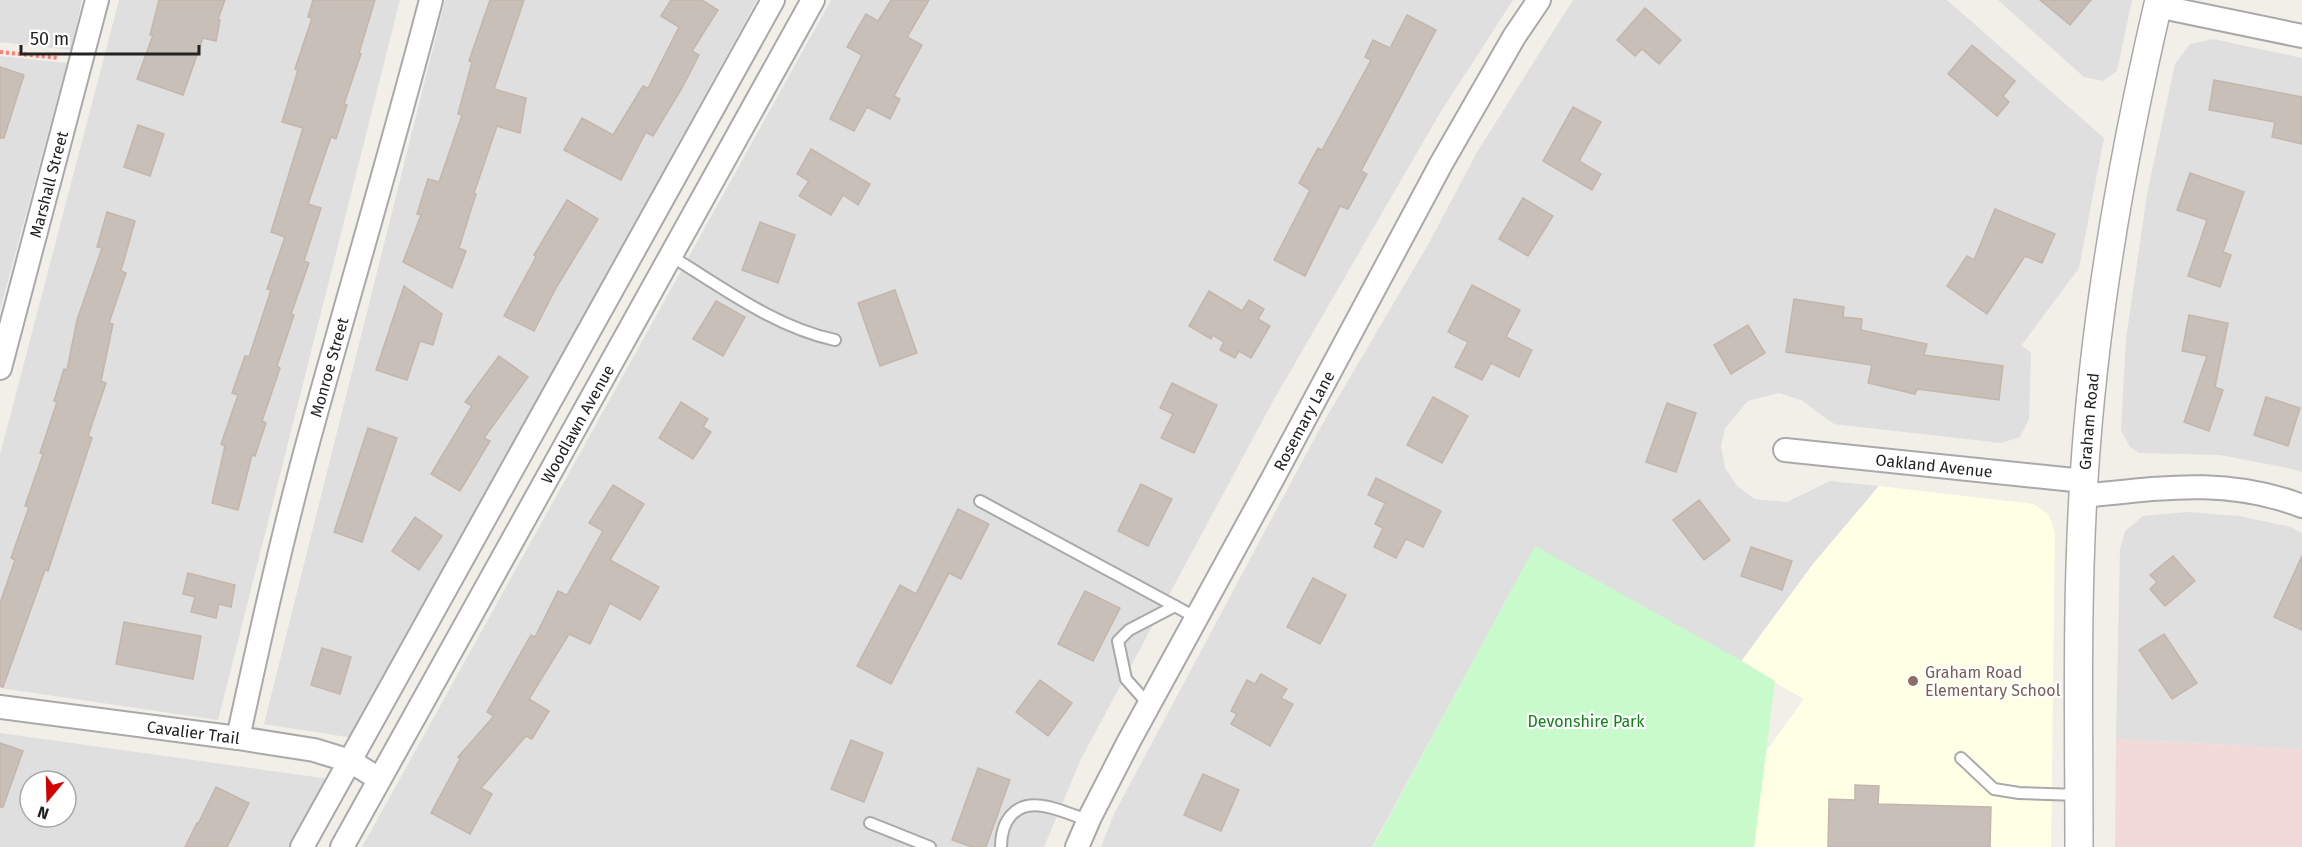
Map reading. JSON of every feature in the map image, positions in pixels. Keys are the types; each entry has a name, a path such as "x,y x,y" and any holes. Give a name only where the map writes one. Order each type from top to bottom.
{"street":[{"name":"Marshall Street","path":"0,368 97,0"},
{"name":"Monroe Street","path":"238,738 266,608 309,436 363,251 431,0"},
{"path":"302,847 773,0"},
{"name":"Woodlawn Avenue","path":"342,847 813,0"},
{"name":"Rosemary Lane","path":"1077,847 1088,820 1149,705 1441,164 1514,37 1539,0"},
{"path":"2158,3 2302,36"},
{"name":"Graham Road","path":"2079,847 2079,622 2083,488 2100,320 2117,202 2158,3"},
{"path":"595,317 627,336"},
{"name":"Oakland Avenue","path":"1785,450 2083,488 2212,486 2281,498 2302,506"},
{"name":"Cavalier Trail","path":"0,707 314,750 350,761 379,779"}],"lane":[{"path":"671,256 768,315 809,334 835,340"},
{"path":"980,501 1197,618"},
{"path":"1149,705 1126,679 1118,641 1129,630 1175,606"},
{"path":"1961,758 1994,789 2019,793 2079,795"},
{"path":"1001,847 1001,835 1007,819 1018,808 1042,805 1088,820"},
{"path":"870,823 930,847"}],"path":[{"path":"0,52 81,60"}],"shaded area":[{"path":"0,0 82,0 71,50 0,42"},
{"path":"119,0 400,0 218,720 0,688 0,455"},
{"path":"445,0 757,0 353,738 264,724"},
{"path":"831,0 1513,0 1440,113 1272,403 1081,759 1044,847 362,847"},
{"path":"1573,0 1947,0 2104,138 2079,268 2021,346 2031,352 2029,419 2020,437 2001,443 1834,424 1801,400 1779,393 1748,401 1725,428 1721,445 1725,468 1737,486 1755,499 1787,502 1830,481 1879,486 1813,564 1740,663 1534,549 1372,847 1101,847 1114,814 1319,430 1429,243 1477,152"},
{"path":"1998,0 2132,0 2117,71 2103,81 2084,77"},
{"path":"2213,39 2302,58 2302,472 2220,455 2139,453 2130,447 2121,430 2126,339 2147,194 2175,64 2190,44"},
{"path":"0,56 67,63 0,310"},
{"name":"Graham Road Elementary School","path":"1879,486 2034,504 2049,515 2055,532 2051,847 1697,847 1804,699 1740,663 1813,564"},
{"path":"2188,512 2239,516 2291,527 2302,533 2302,749 2116,739 2120,549 2125,531 2143,516"},
{"path":"0,733 330,779 291,847 0,847"},
{"path":"2116,739 2302,749 2302,847 2115,847"}],"green space":[{"name":"Devonshire Park","path":"1535,546 1775,681 1754,847 1373,847"}],"building":[{"path":"159,0 225,0 218,19 220,20 216,41 203,38 183,95 137,79 153,35 150,35"},
{"path":"313,0 375,0 336,139 331,137 308,204 321,208 304,261 309,263 291,314 294,315 277,366 280,368 262,421 266,423 255,456 252,455 238,510 212,503 225,446 221,444 238,395 232,393 245,356 249,357 271,290 267,289 285,237 271,232 303,128 282,122 298,70 295,69 312,18 308,17"},
{"path":"490,0 524,0 494,89 526,98 520,133 497,126 474,193 476,194 459,248 466,251 452,288 403,262 421,215 417,214 428,179 439,182 462,115 458,114 472,62 469,61"},
{"path":"671,0 702,0 718,10 692,51 699,55 682,88 653,136 646,132 621,180 564,150 582,118 613,135 643,86 648,88 679,27 661,16"},
{"path":"891,0 929,0 907,37 922,45 894,96 900,99 890,119 867,107 854,131 830,119 862,55 847,47 866,14 878,21"},
{"path":"2040,0 2091,0 2070,25"},
{"path":"1645,8 1681,40 1659,64 1642,49 1635,56 1617,40"},
{"path":"1407,15 1436,30 1361,171 1367,174 1348,209 1340,206 1305,276 1274,260 1310,190 1299,183 1318,148 1322,150 1371,60 1365,57 1373,40 1390,48"},
{"path":"1972,45 2015,81 2003,96 2009,102 1997,116 1948,74"},
{"path":"0,67 24,75 4,138 0,138"},
{"path":"2214,80 2302,97 2302,144 2272,137 2275,122 2209,110"},
{"path":"1573,107 1601,122 1579,161 1601,174 1592,190 1543,161"},
{"path":"138,125 164,134 150,176 124,167"},
{"path":"811,149 870,184 858,205 843,195 831,215 799,196 809,181 797,174"},
{"path":"2190,173 2244,192 2223,252 2231,255 2220,287 2188,276 2207,220 2177,210"},
{"path":"1523,198 1553,216 1528,256 1499,239"},
{"path":"567,200 598,219 556,288 534,331 504,316 536,257 534,255"},
{"path":"1995,209 2055,234 2042,263 2025,256 1987,314 1947,286 1967,256 1974,260"},
{"path":"107,212 135,221 121,271 126,273 109,323 113,324 101,381 106,383 88,436 92,438 48,571 45,570 3,687 0,686 0,603 15,560 11,558 29,507 25,506 43,454 40,453 57,402 54,401 64,369 67,370 77,320 102,248 97,247"},
{"path":"760,222 795,235 778,283 742,270"},
{"path":"1472,285 1520,310 1506,337 1532,350 1519,377 1491,363 1482,380 1455,367 1468,342 1448,332"},
{"path":"404,286 442,314 433,345 420,341 407,380 376,370"},
{"path":"895,290 917,353 880,366 858,303"},
{"path":"1209,291 1242,311 1249,300 1264,309 1258,319 1270,326 1251,358 1239,351 1235,358 1220,350 1224,342 1213,335 1211,339 1189,326"},
{"path":"1794,299 1844,307 1843,317 1862,319 1861,330 1927,344 1924,355 2003,366 1999,400 1917,389 1915,394 1868,383 1872,365 1786,352"},
{"path":"716,301 745,317 723,356 693,339"},
{"path":"2189,315 2228,323 2215,387 2223,390 2209,431 2184,422 2207,356 2182,351"},
{"path":"1748,325 1765,353 1731,374 1714,345"},
{"path":"499,356 528,377 484,438 490,441 460,491 431,474 472,406 465,402"},
{"path":"1172,383 1217,405 1194,453 1161,438 1173,414 1160,408"},
{"path":"1433,397 1468,416 1442,463 1407,445"},
{"path":"2266,397 2300,408 2288,446 2254,435"},
{"path":"681,402 708,419 703,427 711,432 693,459 659,438"},
{"path":"1667,403 1696,413 1676,472 1646,462"},
{"path":"368,428 397,438 362,542 334,532"},
{"path":"1376,478 1441,511 1423,547 1406,539 1396,558 1374,547 1383,528 1375,524 1385,503 1368,495"},
{"path":"1141,484 1172,499 1148,546 1118,531"},
{"path":"613,485 644,504 610,560 659,587 640,620 610,603 590,644 569,634 529,699 549,711 532,739 526,736 481,788 492,794 470,834 431,813 460,759 458,757 494,716 487,712 531,635 535,637 558,591 567,595 603,531 589,523"},
{"path":"1699,500 1730,540 1704,560 1673,520"},
{"path":"958,509 989,524 961,579 949,573 891,684 857,666 900,585 916,594"},
{"path":"415,517 442,536 419,570 392,551"},
{"path":"1751,547 1792,561 1782,590 1741,576"},
{"path":"2173,556 2195,581 2165,606 2150,589 2157,582 2150,575"},
{"path":"2302,556 2302,630 2274,617"},
{"path":"188,573 235,585 231,607 219,604 216,618 191,612 195,597 183,594"},
{"path":"1313,578 1346,595 1320,644 1287,627"},
{"path":"1085,591 1120,608 1093,661 1058,644"},
{"path":"124,622 201,636 193,679 116,664"},
{"path":"2164,634 2197,683 2172,699 2139,650"},
{"path":"322,648 351,657 340,694 311,685"},
{"path":"1261,674 1287,689 1281,698 1293,704 1270,746 1231,724 1237,714 1231,711 1247,680 1255,684"},
{"path":"1040,680 1072,703 1048,736 1016,712"},
{"path":"851,740 883,753 864,802 831,789"},
{"path":"0,743 23,751 3,807 0,807"},
{"path":"978,768 1010,780 986,847 972,847 952,840"},
{"path":"1203,774 1239,790 1221,831 1184,815"},
{"path":"1855,785 1879,786 1878,804 1991,807 1990,847 1828,847 1829,799 1855,800"},
{"path":"216,787 249,803 227,847 185,847 198,824"}],"place":[{"name":"Graham Road Elementary School","path":"1913,681"}]}
